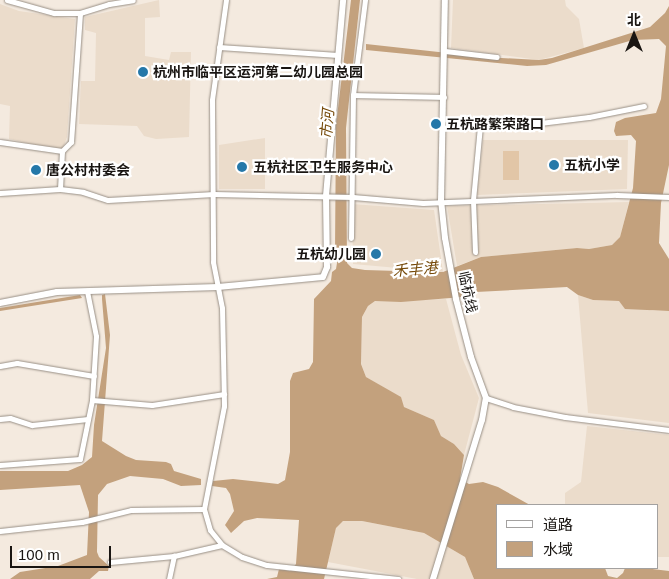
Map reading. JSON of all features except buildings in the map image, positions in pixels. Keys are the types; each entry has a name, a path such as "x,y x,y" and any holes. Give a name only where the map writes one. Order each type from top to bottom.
{"street":[{"path":"6,0 54,13 80,13 108,4 133,0"},
{"path":"226,0 212,100 213,262 222,308 224,406 204,509 210,530 222,545 242,557 267,565 398,579"},
{"path":"0,302 57,292 218,287 323,276 327,267 326,196 343,0"},
{"path":"351,238 353,95 365,0"},
{"name":"临杭线","path":"446,0 441,201 456,299 471,357 486,398"},
{"path":"60,189 62,151 71,142 80,13"},
{"path":"220,46 338,55"},
{"path":"445,51 497,57"},
{"path":"353,95 444,97"},
{"path":"474,252 473,200 480,126 580,118 644,106"},
{"path":"0,142 62,151"},
{"path":"0,193 60,189 83,192 108,200 214,194 352,197 423,203 629,196 669,197"},
{"path":"0,465 80,459 92,400 96,336 88,291"},
{"path":"0,366 17,363 94,376"},
{"path":"92,400 152,404 224,394"},
{"path":"433,579 482,420 486,398 513,407 565,417 669,430"},
{"path":"0,419 10,418 32,425 88,419"},
{"path":"0,531 82,522 130,510 204,509"},
{"path":"110,562 174,556 222,545"},
{"path":"169,579 174,556"}],"shaded area":[{"name":"杭州市临平区运河第二幼儿园总园","path":"159,0 160,17 145,18 145,56 169,60 171,52 191,52 189,137 156,139 144,136 137,126 79,124 81,81 95,81 96,33 85,30 85,17"},
{"path":"453,0 565,0 566,6 579,19 584,48 539,60 451,48"},
{"path":"0,4 19,11 75,19 67,137 62,151 9,139 10,106 0,104"},
{"name":"五杭社区卫生服务中心","path":"265,138 265,189 219,189 219,145"},
{"name":"五杭小学","path":"483,140 628,140 627,189 477,195"},
{"path":"503,151 519,151 519,180 503,180"},
{"path":"629,202 620,237 612,245 589,249 577,248 481,257 457,266 447,206"},
{"path":"352,204 434,210 443,272 353,264"},
{"path":"578,295 593,300 619,301 653,311 669,311 669,423 588,413"},
{"path":"446,299 461,355 479,398 464,455 454,444 441,436 434,420 404,407 383,387 366,377 361,364 362,317 368,306 375,301"},
{"path":"587,426 669,435 669,557 659,557 659,504 565,504 565,493 581,482"},
{"path":"343,521 362,521 424,533 465,557 474,579 417,579 328,562 336,528"}],"water":[{"path":"351,0 360,0 346,128 347,263 352,268 443,272 481,257 577,248 589,249 612,245 620,237 633,188 636,141 631,135 616,136 614,131 616,122 625,118 656,113 661,99 666,46 659,39 633,40 546,65 527,66 366,50 366,44 484,57 539,60 552,58 650,27 665,13 669,6 669,165 661,203 659,243 669,259 669,311 625,309 619,301 593,300 578,295 567,287 476,292 463,297 401,302 375,301 368,306 362,317 361,364 366,377 401,397 404,407 434,420 441,436 454,444 464,455 460,479 469,484 483,482 498,487 528,504 497,504 497,569 605,569 608,576 617,578 625,569 652,569 669,571 669,579 474,579 465,557 424,533 362,521 343,521 336,528 324,579 267,579 277,577 279,569 290,571 296,564 299,520 257,518 244,521 231,533 225,525 234,511 230,494 226,488 212,486 213,481 233,479 278,484 285,480 290,452 290,381 293,373 309,369 313,362 314,299 331,281 332,272 336,269 338,257 335,250 336,125"},
{"path":"105,294 110,335 102,441 136,460 171,464 174,471 201,479 201,485 181,486 163,479 130,476 107,484 98,495 97,552 99,557 109,566 108,571 99,571 90,579 10,579 20,572 58,566 87,555 89,512 80,485 0,490 0,471 68,471 82,465 92,457 94,425 106,348 102,299 102,295"},
{"path":"80,295 82,298 0,311 0,308"}],"place":[{"name":"杭州市临平区运河第二幼儿园总园","path":"143,72"},
{"name":"五杭路繁荣路口","path":"436,124"},
{"name":"五杭小学","path":"554,165"},
{"name":"五杭社区卫生服务中心","path":"242,167"},
{"name":"唐公村村委会","path":"36,170"},
{"name":"五杭幼儿园","path":"376,254"}],"water label":[{"name":"市河","path":"327,124"},
{"name":"禾丰港","path":"415,269"}]}
